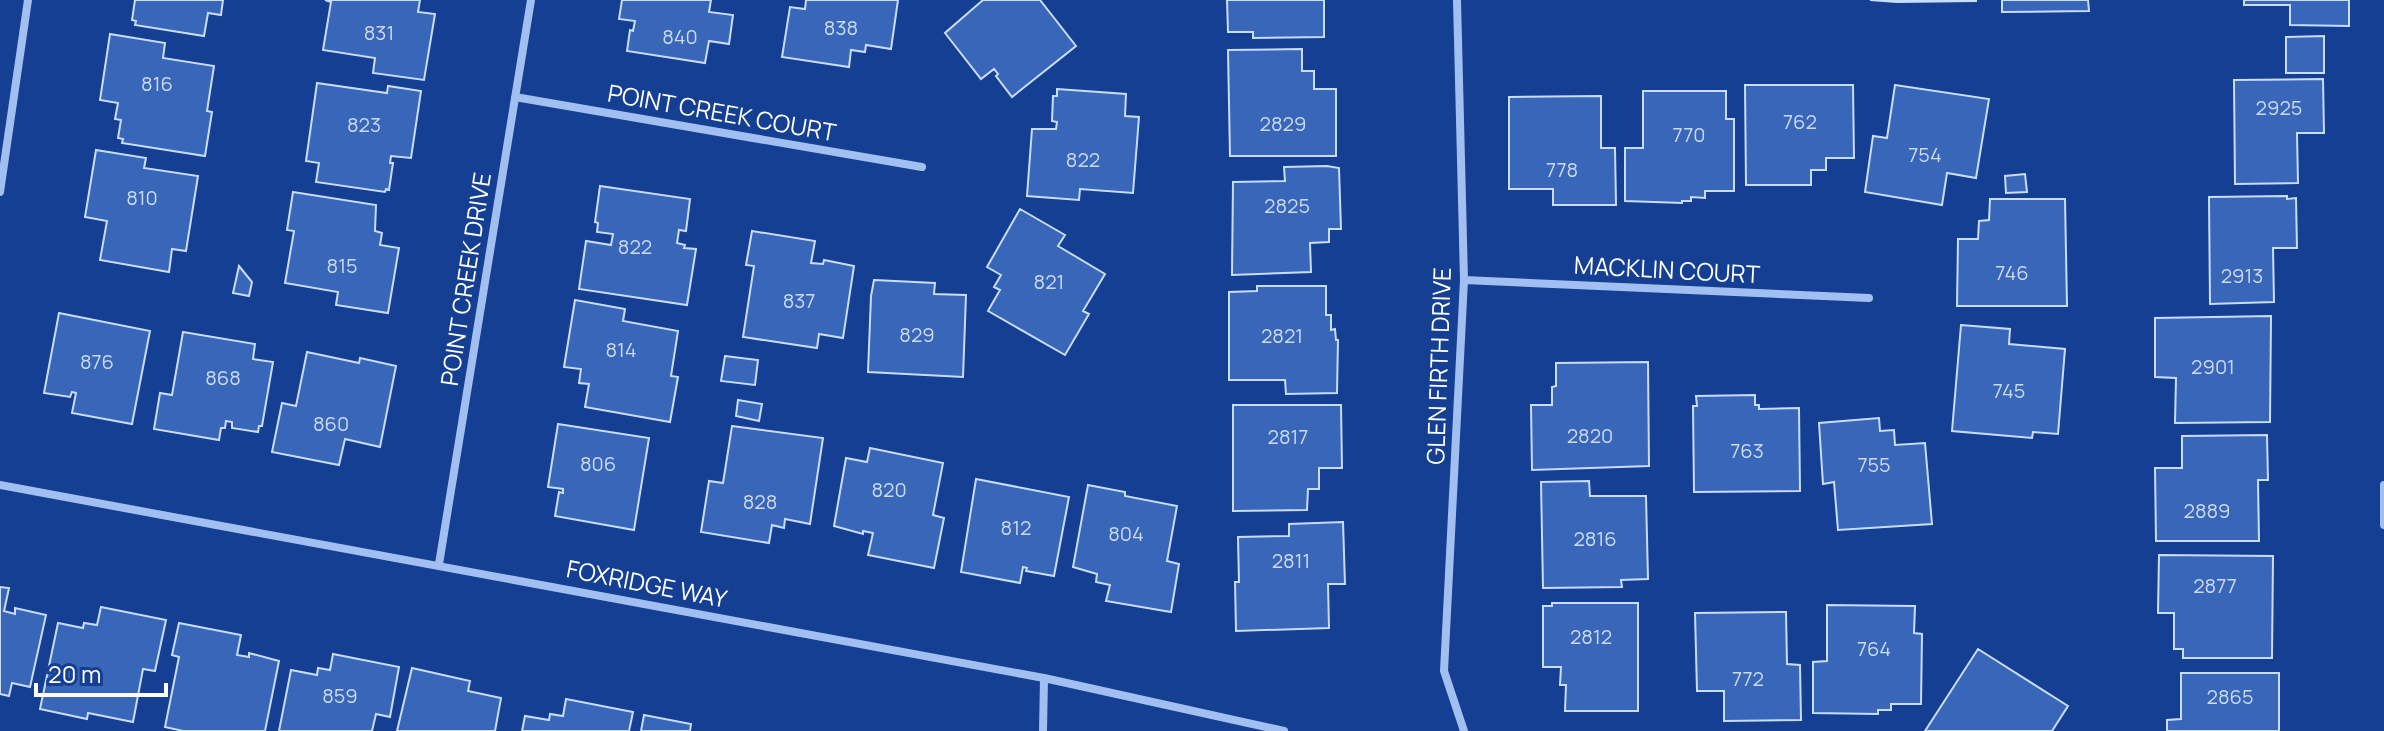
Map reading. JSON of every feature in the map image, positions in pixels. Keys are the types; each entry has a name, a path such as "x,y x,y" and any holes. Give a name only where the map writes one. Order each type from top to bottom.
{"street":[{"path":"0,192 28,0"},
{"name":"POINT CREEK DRIVE","path":"439,564 531,0"},
{"name":"GLEN FIRTH DRIVE","path":"1457,0 1464,280 1444,671 1464,731"},
{"name":"POINT CREEK COURT","path":"515,97 922,167"},
{"name":"MACKLIN COURT","path":"1464,280 1869,298"},
{"name":"FOXRIDGE WAY","path":"0,485 1044,678 1284,731"},
{"path":"2384,485 2384,525"},
{"path":"1043,731 1044,678"}],"building":[{"path":"135,0 223,0 221,15 208,13 204,36 135,25 136,21 132,20"},
{"path":"325,0 420,0 418,12 435,14 424,80 373,73 375,58 323,50 331,2"},
{"path":"622,0 711,0 709,12 733,15 729,44 709,41 705,63 627,51 630,30 633,31 635,21 619,19"},
{"path":"806,0 898,0 891,49 866,45 865,52 851,50 849,67 782,57 790,7 805,9"},
{"path":"983,0 1040,0 1076,46 1012,97 994,69 981,79 945,33"},
{"path":"1227,0 1324,0 1324,37 1253,38 1253,32 1228,32"},
{"path":"1870,0 1976,0 1976,1 1897,2"},
{"path":"2002,0 2088,0 2089,11 2002,12"},
{"path":"2244,0 2349,0 2349,26 2290,25 2290,5 2244,5"},
{"path":"110,34 165,43 163,58 214,66 207,111 212,112 205,156 122,143 123,139 118,138 121,120 115,119 118,103 100,100"},
{"path":"2324,36 2324,73 2286,73 2286,37"},
{"path":"1302,49 1302,71 1314,71 1314,89 1336,89 1336,156 1230,156 1228,50"},
{"path":"2323,79 2324,133 2297,133 2298,183 2235,184 2234,80"},
{"path":"317,83 387,93 388,86 421,91 411,158 391,156 390,163 393,163 389,190 385,192 316,182 319,163 306,161"},
{"path":"1745,85 1853,85 1854,158 1826,158 1826,170 1811,170 1811,185 1746,185"},
{"path":"1895,85 1989,99 1976,178 1947,173 1942,205 1865,192 1873,136 1887,138"},
{"path":"1057,89 1126,94 1125,116 1139,117 1133,193 1080,189 1079,200 1027,196 1032,129 1056,129 1057,122 1052,121 1053,96 1057,96"},
{"path":"1643,91 1726,91 1726,119 1734,119 1734,191 1705,191 1705,198 1691,197 1691,201 1682,203 1625,201 1625,148 1643,148"},
{"path":"1601,96 1601,148 1615,148 1616,205 1553,205 1553,189 1509,189 1509,97"},
{"path":"96,150 146,158 144,168 198,176 186,251 172,249 169,272 100,260 107,221 85,217"},
{"path":"1284,167 1339,168 1341,229 1329,229 1329,242 1310,243 1311,272 1232,275 1233,182 1285,181"},
{"path":"2025,174 2027,192 2006,193 2005,176"},
{"path":"600,186 690,199 686,231 679,230 677,243 685,245 684,248 696,249 687,305 579,289 586,241 611,245 613,234 597,232 598,223 595,222"},
{"path":"293,192 376,205 375,231 382,233 380,245 399,248 388,313 336,305 338,292 285,283 294,231 287,230"},
{"path":"2287,196 2287,199 2296,198 2297,248 2273,248 2274,302 2210,304 2209,197"},
{"path":"1990,199 2065,199 2067,306 1957,306 1958,239 1978,239 1979,221 1989,220"},
{"path":"1020,209 1065,235 1058,246 1105,274 1083,311 1089,314 1065,355 988,311 1000,290 994,287 1001,275 987,267"},
{"path":"752,231 815,241 811,263 823,264 824,260 854,266 843,338 819,334 817,348 743,337 754,266 746,265"},
{"path":"239,266 252,282 249,296 233,293"},
{"path":"874,280 935,283 934,294 966,295 963,377 868,372"},
{"path":"1257,286 1326,286 1326,315 1331,315 1331,330 1335,329 1338,340 1337,393 1286,394 1285,380 1229,380 1229,292 1257,291"},
{"path":"575,300 625,309 623,321 678,331 671,376 678,377 670,422 585,407 589,384 579,383 581,369 564,367"},
{"path":"59,313 150,331 132,424 72,413 76,393 72,392 70,397 44,393"},
{"path":"2271,316 2270,422 2175,423 2176,378 2155,377 2155,318"},
{"path":"1961,325 2010,329 2009,344 2065,349 2058,434 2033,432 2032,438 1952,431"},
{"path":"183,332 255,344 253,359 273,362 262,426 259,426 258,432 232,428 232,422 226,421 219,440 154,429 160,393 172,395"},
{"path":"307,352 359,363 360,358 396,366 380,447 345,439 339,465 272,452 282,403 296,406"},
{"path":"725,356 758,360 755,385 721,381"},
{"path":"1648,362 1649,466 1532,470 1531,405 1552,405 1556,363"},
{"path":"1755,395 1755,405 1759,405 1759,409 1799,408 1800,491 1694,492 1693,406 1697,406 1696,396"},
{"path":"738,400 762,404 759,421 736,416"},
{"path":"1233,405 1341,405 1342,468 1319,468 1319,489 1308,489 1307,510 1233,511"},
{"path":"1879,418 1880,431 1894,430 1895,445 1925,443 1932,524 1838,530 1834,482 1823,484 1819,423"},
{"path":"558,424 649,438 634,530 555,516 559,492 563,493 563,489 548,487"},
{"path":"732,426 823,438 810,524 785,519 784,528 772,525 769,543 701,532 709,481 723,483"},
{"path":"2267,435 2268,480 2258,480 2259,541 2156,541 2155,468 2182,468 2182,436"},
{"path":"870,448 943,463 933,515 944,518 934,568 868,555 873,533 863,531 863,534 834,526 846,458 867,462"},
{"path":"976,479 1069,497 1054,576 1026,571 1027,568 1023,567 1020,583 961,572"},
{"path":"1589,481 1590,496 1646,496 1648,579 1621,580 1622,587 1543,588 1541,482"},
{"path":"1088,485 1177,506 1167,561 1179,564 1171,612 1106,601 1110,585 1096,582 1097,574 1073,567"},
{"path":"1343,522 1345,584 1328,584 1329,628 1236,631 1238,537 1289,536 1289,524"},
{"path":"2159,555 2273,556 2272,658 2183,658 2183,649 2174,649 2174,613 2158,613"},
{"path":"0,587 9,588 4,611 15,614 15,608 46,615 30,687 12,683 9,696 0,694"},
{"path":"1552,603 1638,603 1638,711 1565,711 1566,685 1560,685 1561,667 1543,667 1543,606 1552,606"},
{"path":"1827,605 1915,606 1914,633 1922,634 1921,704 1891,704 1891,710 1878,710 1878,714 1813,713 1813,662 1827,661"},
{"path":"101,607 166,620 155,671 143,669 133,722 88,713 87,719 40,709 58,623 83,628 84,623 97,625"},
{"path":"1786,612 1787,664 1800,665 1801,720 1724,721 1724,691 1697,691 1695,613"},
{"path":"179,623 241,635 237,655 249,657 249,653 279,661 265,731 183,731 165,727 179,657 172,655"},
{"path":"1978,649 2068,706 2052,731 1925,731"},
{"path":"333,654 399,667 390,717 376,714 372,731 279,731 291,670 317,675 318,668 330,670"},
{"path":"412,668 470,681 468,691 501,698 495,731 397,731"},
{"path":"2181,673 2279,673 2279,731 2167,731 2167,720 2181,719"},
{"path":"566,699 633,712 629,731 522,731 525,716 549,720 550,714 563,716"},
{"path":"644,715 691,724 690,731 641,731"}]}
